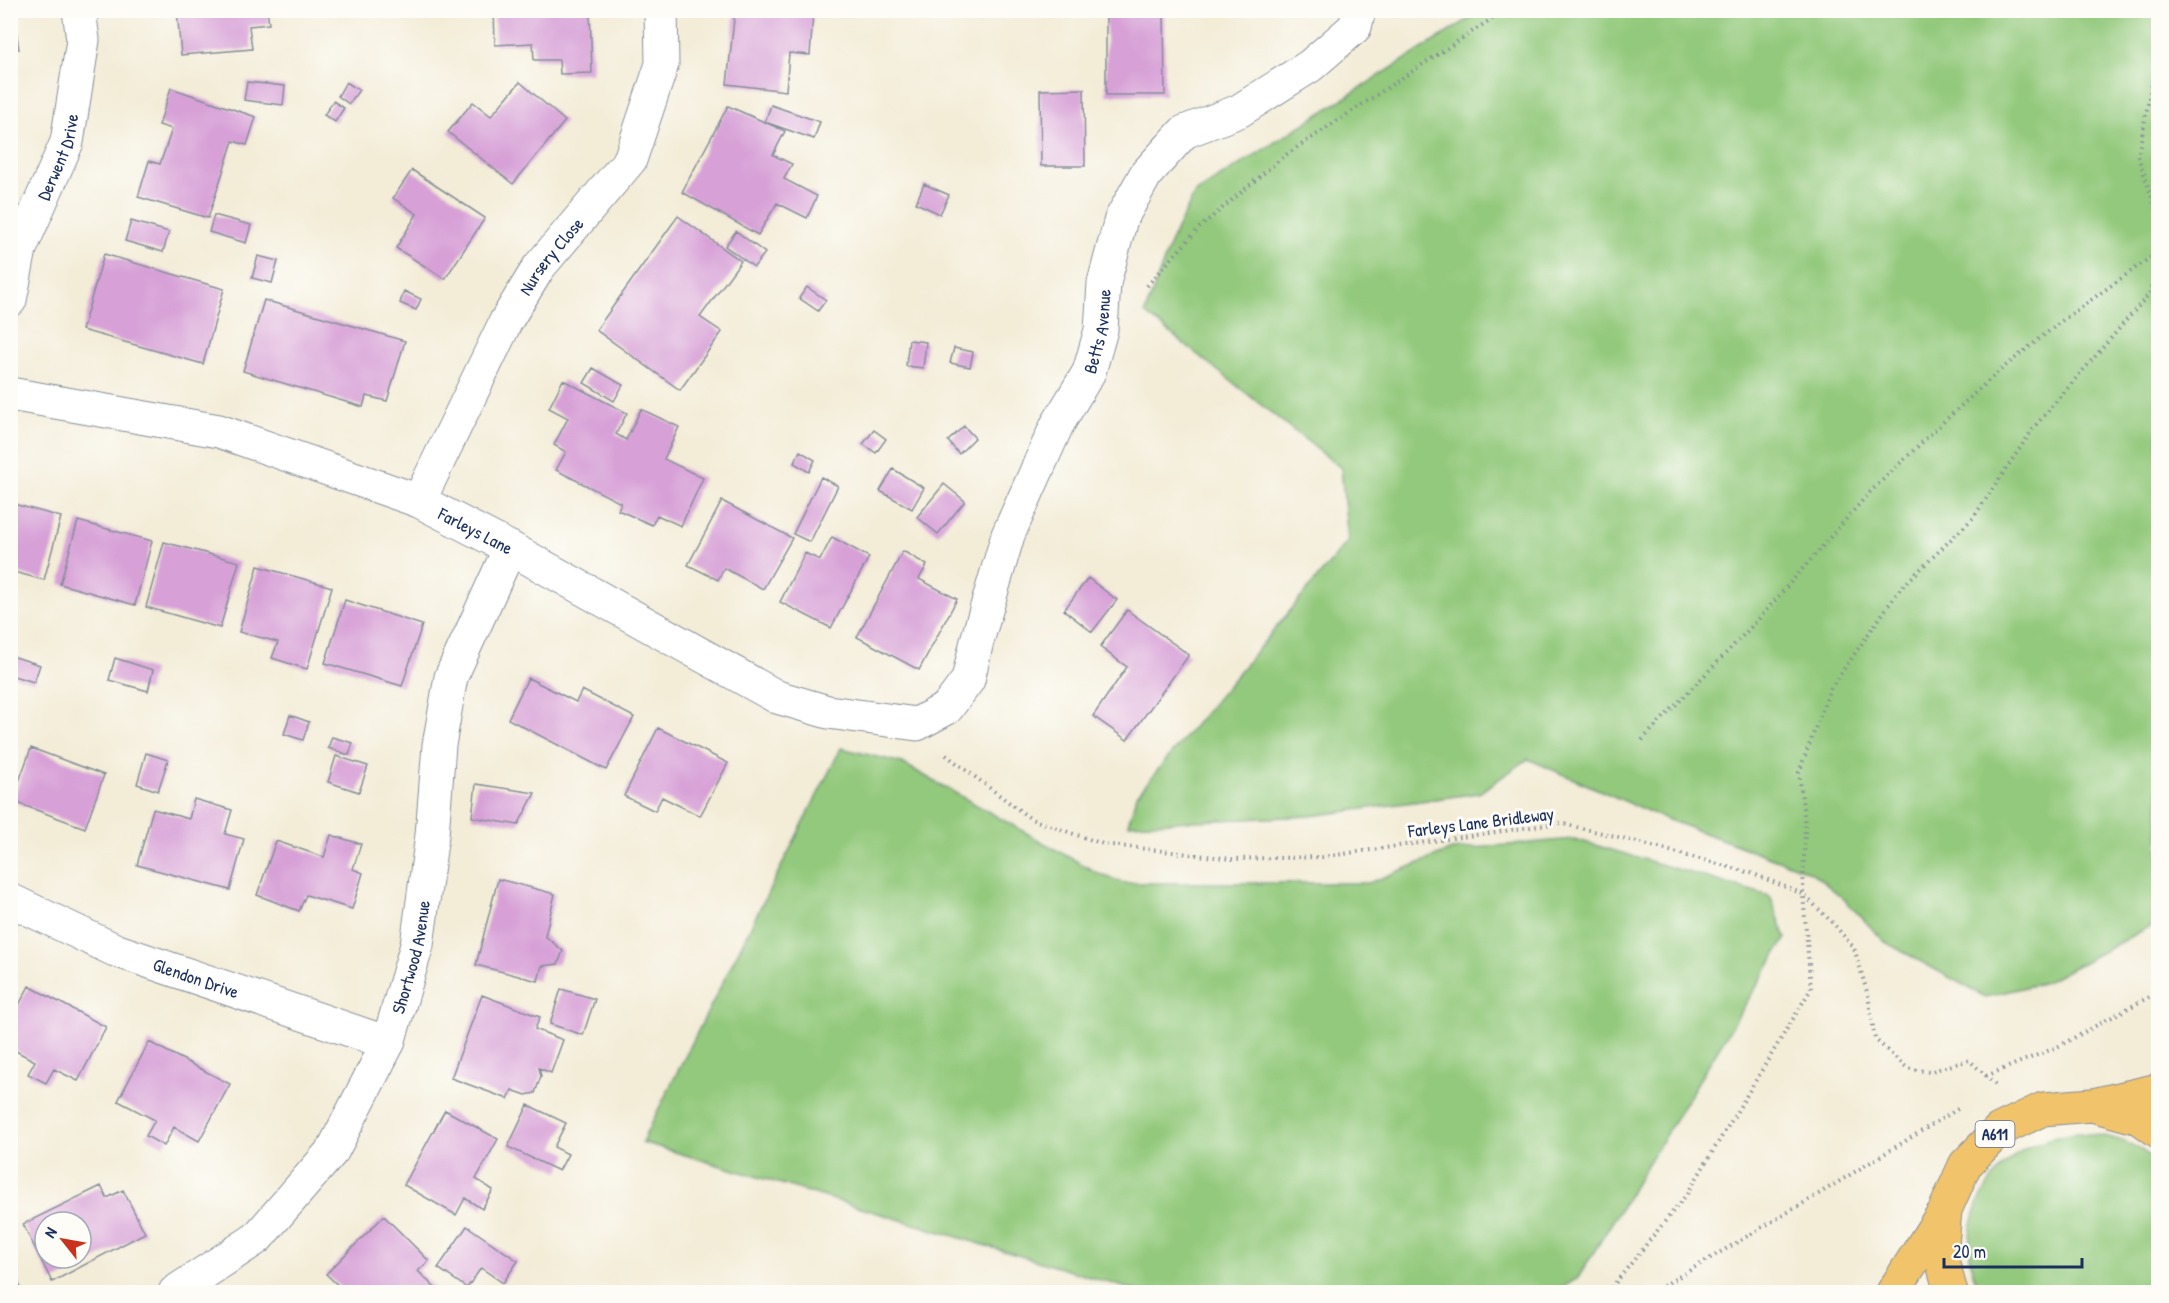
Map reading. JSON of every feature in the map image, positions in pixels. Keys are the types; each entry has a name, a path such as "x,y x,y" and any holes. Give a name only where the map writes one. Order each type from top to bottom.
{"main road":[{"name":"A611","path":"1893,1293 1945,1210 1965,1166 1999,1130 2043,1109 2092,1105 2158,1090"},
{"name":"A611","path":"2092,1105 2140,1118 2158,1131"},
{"name":"A611","path":"1945,1210 1941,1257 1951,1293"}],"street":[{"name":"Derwent Drive","path":"10,300 20,249 67,142 83,40 79,10"},
{"name":"Nursery Close","path":"419,501 506,321 539,267 630,160 662,64 661,10"},
{"name":"Betts Avenue","path":"917,724 947,708 968,680 1008,535 1057,425 1089,372 1101,330 1104,283 1121,219 1146,174 1184,132 1239,111 1310,66 1355,27 1359,10"},
{"name":"Farleys Lane","path":"10,394 219,431 419,501 510,548 777,697 828,712 917,724"},
{"name":"Shortwood Avenue","path":"176,1293 257,1238 333,1150 388,1043 417,945 432,835 439,745 451,677 510,548"},
{"name":"Glendon Drive","path":"10,900 115,950 388,1043"}],"path":[{"path":"1146,288 1200,227 1284,156 1505,10"},
{"path":"2158,50 2138,157 2158,215"},
{"path":"1642,740 1756,622 1869,493 1938,427 1998,372 2062,320 2158,252"},
{"path":"1608,1293 1687,1194 1811,989 1803,894 1805,825 1799,772 1830,689 1900,589 1973,518 2035,426 2149,294 2158,270"},
{"name":"Farleys Lane Bridleway","path":"917,724 944,753 1031,819 1103,844 1232,859 1322,857 1558,823 1751,873 1803,894 1833,923 1854,948 1868,995 1875,1039 1907,1068 1929,1072 1969,1060 1996,1085 1987,1091"},
{"path":"1986,1076 2057,1047 2158,992"},
{"path":"1653,1293 1967,1103"}],"green space":[{"path":"1483,10 2158,11 2158,922 2046,982 1985,997 1885,942 1843,898 1811,872 1666,819 1528,759 1479,793 1311,816 1128,824 1137,795 1348,541 1341,468 1145,313 1171,241 1195,193"},
{"path":"841,748 902,763 1101,875 1125,883 1369,883 1452,850 1574,839 1770,896 1786,938 1578,1278 1555,1292 1140,1292 642,1142"},
{"path":"2078,1133 2100,1135 2121,1141 2141,1150 2158,1164 2158,1292 1981,1292 1973,1273 1970,1232 1983,1193 2009,1161 2025,1149 2044,1140"}],"building":[{"path":"10,10 13,10 19,49 10,50"},
{"path":"177,10 267,10 269,24 249,26 252,49 181,55"},
{"path":"494,10 590,10 592,73 560,74 559,60 534,60 533,43 495,45"},
{"path":"735,10 775,10 813,14 810,55 789,53 786,91 727,84"},
{"path":"1106,10 1164,10 1165,95 1106,95"},
{"path":"247,82 285,86 283,105 244,100"},
{"path":"346,82 359,90 349,104 338,96"},
{"path":"520,82 565,121 513,184 448,132 473,102 491,116"},
{"path":"171,88 256,117 247,145 233,141 208,218 138,197 149,161 160,164 172,129 159,125"},
{"path":"1084,89 1085,166 1041,166 1040,90"},
{"path":"333,101 344,108 335,122 324,115"},
{"path":"771,105 820,122 814,139 765,122"},
{"path":"728,106 785,131 773,155 792,164 784,179 817,196 807,218 777,203 758,235 682,192"},
{"path":"412,170 485,218 445,279 396,248 417,214 393,198"},
{"path":"924,184 949,195 940,214 916,203"},
{"path":"214,215 251,225 246,243 209,232"},
{"path":"678,216 741,261 700,317 722,332 680,390 596,330"},
{"path":"131,221 169,232 163,252 125,241"},
{"path":"736,231 765,253 754,267 725,246"},
{"path":"104,254 224,289 203,364 82,330"},
{"path":"258,256 278,261 272,283 252,278"},
{"path":"807,287 826,300 818,311 799,298"},
{"path":"404,291 421,299 416,310 400,303"},
{"path":"264,300 405,341 387,401 366,396 363,407 243,371"},
{"path":"909,340 926,342 923,368 906,366"},
{"path":"954,348 973,352 970,367 950,363"},
{"path":"593,368 623,385 614,401 584,383"},
{"path":"563,380 627,413 616,434 626,440 641,409 679,427 664,459 703,478 681,526 657,515 652,525 618,510 621,503 556,470 566,452 554,445 568,418 549,408"},
{"path":"964,426 975,438 959,454 948,441"},
{"path":"874,430 886,439 876,453 863,444"},
{"path":"800,451 815,460 809,472 794,463"},
{"path":"893,469 924,488 912,509 880,491"},
{"path":"821,477 838,486 810,542 793,534"},
{"path":"944,484 965,501 938,534 917,517"},
{"path":"722,501 792,538 763,589 724,568 718,580 688,565"},
{"path":"10,503 61,517 44,580 10,571"},
{"path":"78,521 152,541 135,605 60,584"},
{"path":"832,537 869,557 831,628 780,602 805,553 820,560"},
{"path":"164,542 239,562 220,628 146,607"},
{"path":"903,551 927,565 919,579 957,599 919,670 857,637"},
{"path":"258,566 332,587 307,669 272,658 278,642 239,632"},
{"path":"1088,578 1117,600 1092,632 1064,610"},
{"path":"345,600 422,625 402,686 325,663"},
{"path":"1127,610 1189,655 1127,740 1093,716 1127,667 1100,647"},
{"path":"12,656 40,665 34,682 10,675"},
{"path":"115,658 153,670 148,691 109,680"},
{"path":"528,678 576,702 582,690 634,717 606,770 508,719"},
{"path":"290,715 309,722 303,740 284,734"},
{"path":"658,728 728,763 700,816 662,797 655,811 624,796"},
{"path":"332,737 353,743 349,755 328,748"},
{"path":"10,741 16,743 11,758 10,758"},
{"path":"31,748 104,775 85,828 12,801"},
{"path":"146,753 168,760 158,791 137,784"},
{"path":"336,756 368,766 359,792 328,782"},
{"path":"476,784 535,793 518,825 472,817"},
{"path":"194,799 232,810 225,834 244,839 230,890 137,865 153,809 189,819"},
{"path":"331,835 361,844 353,869 363,873 352,909 306,895 299,911 257,895 276,841 324,857"},
{"path":"498,879 555,894 545,936 563,951 558,964 542,966 538,981 476,965"},
{"path":"29,986 106,1027 78,1081 54,1069 46,1083 28,1074 35,1061 10,1048 10,1022"},
{"path":"561,989 595,999 583,1035 550,1024"},
{"path":"482,995 540,1017 535,1029 563,1040 551,1073 539,1068 541,1076 535,1093 526,1095 512,1090 508,1099 451,1078"},
{"path":"149,1042 230,1084 199,1141 174,1127 164,1146 146,1136 155,1120 118,1101"},
{"path":"528,1105 566,1123 554,1147 568,1154 559,1171 508,1147"},
{"path":"445,1110 498,1139 476,1179 493,1190 482,1209 465,1198 456,1215 404,1185"},
{"path":"101,1186 107,1198 123,1190 145,1233 93,1260 93,1210 52,1210"},
{"path":"384,1216 429,1261 418,1271 439,1292 345,1292 326,1274"},
{"path":"33,1219 33,1244 23,1224"},
{"path":"467,1226 518,1261 503,1283 481,1268 467,1288 438,1268"},
{"path":"10,1267 23,1292 10,1292"},
{"path":"46,1270 75,1270 52,1282"}]}
